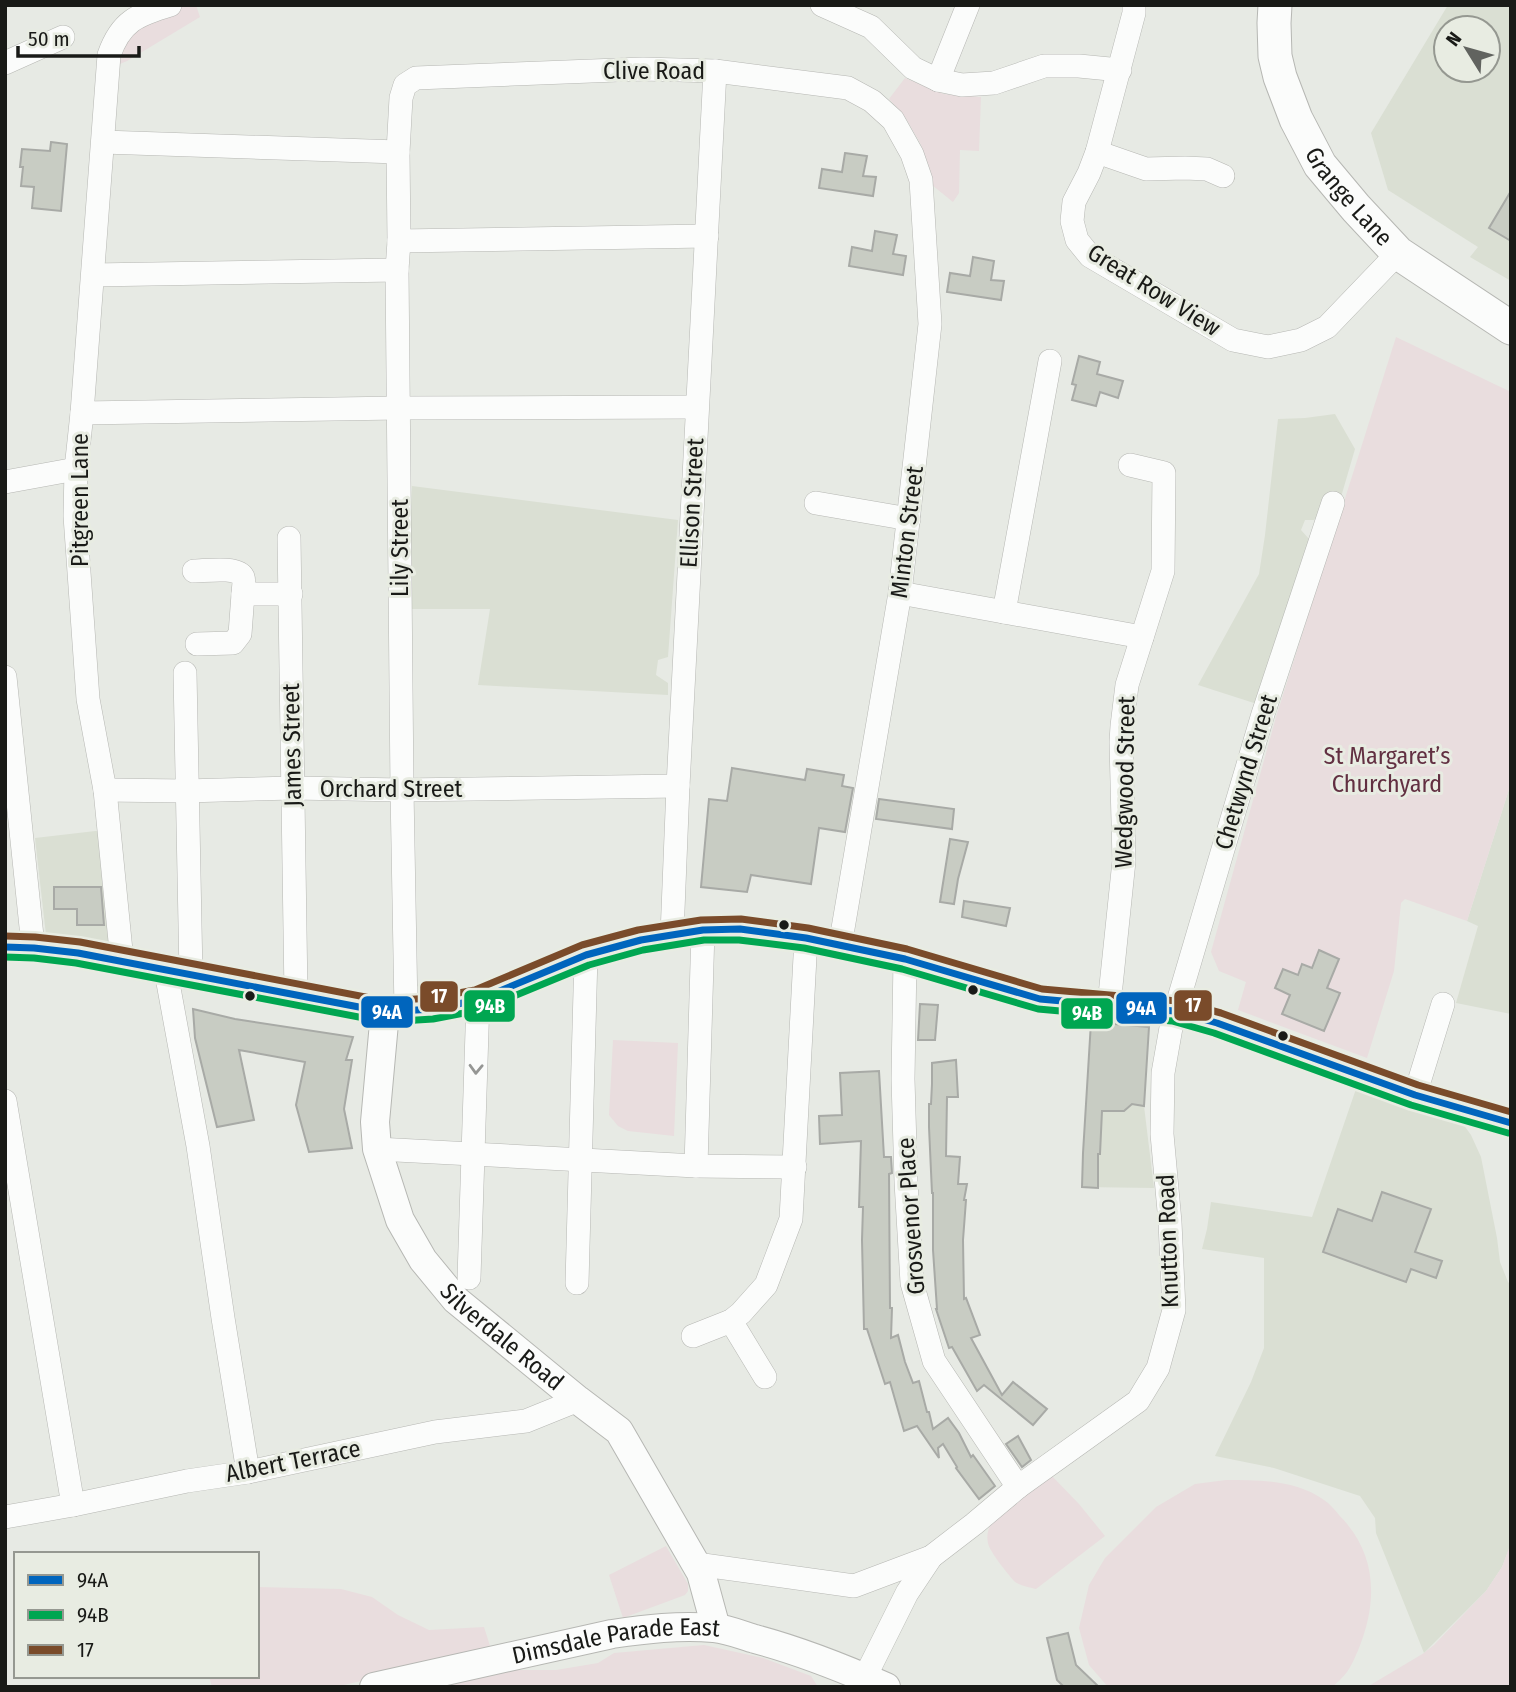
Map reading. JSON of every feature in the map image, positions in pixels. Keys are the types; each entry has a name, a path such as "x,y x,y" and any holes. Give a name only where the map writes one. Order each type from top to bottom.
{"highway":[{"name":"Grange Lane","path":"1275,5 1275,56 1280,77 1296,119 1320,165 1398,253 1511,328"}],"main road":[{"path":"19,946 122,961 179,974 395,1012 460,1005 478,1000 586,955 641,940 703,930 740,929 806,938 905,959 1040,999 1174,1011 1217,1023 1415,1095 1511,1123"},
{"name":"Silverdale Road","path":"395,1012 374,1122 377,1149 400,1220 423,1260 456,1300 619,1431 701,1573 716,1628"},
{"name":"Dimsdale Parade East","path":"374,1687 612,1634 680,1627 716,1628 790,1648 865,1677"}],"street":[{"name":"Pitgreen Lane","path":"122,961 106,790 88,699 75,516 76,470 109,55 115,39 125,27 141,14 170,5"},
{"path":"822,5 871,27 913,68 938,80 962,85 994,83 1044,66 1120,70"},
{"path":"938,80 968,5"},
{"name":"Great Row View","path":"1134,5 1120,70 1097,152 1074,202 1072,221 1077,240 1090,256 1233,340 1268,347 1301,340 1327,327 1398,253"},
{"path":"5,64 63,37"},
{"name":"Clive Road","path":"405,85 416,78 643,69 715,71 848,88 872,101 893,120"},
{"name":"Ellison Street","path":"672,935 715,71"},
{"name":"Lily Street","path":"395,1012 402,790 398,152 401,98 405,85"},
{"name":"Minton Street","path":"840,946 900,593 930,324 921,180 912,154 893,120"},
{"path":"103,142 398,152"},
{"path":"1097,152 1146,169 1207,169 1223,176"},
{"path":"399,241 707,236"},
{"path":"93,275 397,270"},
{"path":"1004,612 1050,360"},
{"path":"82,413 697,407"},
{"name":"Wedgwood Street","path":"1109,1005 1124,861 1121,742 1127,685 1163,571 1164,473 1130,465"},
{"path":"5,482 76,470"},
{"path":"816,503 909,519"},
{"name":"Chetwynd Street","path":"1174,1011 1264,714 1313,530 1333,503"},
{"name":"James Street","path":"289,538 296,995"},
{"path":"194,571 234,570 244,579 240,634 233,643 197,644"},
{"path":"900,593 1142,637"},
{"path":"243,594 290,594"},
{"path":"185,673 186,791 179,974 198,1146 248,1472"},
{"path":"5,677 19,946"},
{"name":"Orchard Street","path":"106,790 678,786"},
{"path":"696,1166 703,930"},
{"path":"693,1336 731,1321 766,1285 791,1219 806,938"},
{"path":"577,1283 586,955"},
{"name":"Grosvenor Place","path":"905,959 903,1079 912,1283 934,1362 1018,1487"},
{"path":"469,1278 478,1000"},
{"path":"1415,1095 1443,1004"},
{"name":"Knutton Road","path":"931,1557 1018,1487 1138,1401 1158,1368 1174,1310 1162,1134 1163,1073 1174,1011"},
{"path":"5,1101 73,1505"},
{"path":"377,1149 696,1166 795,1167"},
{"path":"731,1321 765,1377"},
{"name":"Albert Terrace","path":"5,1517 187,1481 248,1472 435,1432 526,1421 578,1400"},
{"path":"696,1564 854,1586 931,1557"},
{"path":"865,1677 907,1593 931,1557"}],"shaded area":[{"path":"1448,5 1511,5 1511,281 1470,257 1478,247 1388,190 1371,133 1432,32 1432,84 1502,84 1502,14 1443,14"},
{"path":"1335,414 1355,449 1341,497 1314,520 1305,520 1301,530 1310,540 1257,704 1198,685 1259,574 1278,419"},
{"path":"412,486 678,520 668,657 658,660 656,675 668,683 668,695 478,685 490,609 408,609"},
{"path":"1511,783 1511,1014 1456,1003 1478,926 1467,921"},
{"path":"104,830 114,942 46,935 35,838"},
{"path":"1091,1022 1149,1027 1144,1106 1154,1188 1082,1187"},
{"path":"1357,1086 1463,1124 1481,1157 1500,1262 1511,1285 1511,1544 1502,1567 1486,1591 1424,1653 1376,1533 1375,1518 1360,1496 1274,1468 1215,1456 1251,1382 1264,1348 1264,1258 1202,1249 1211,1202 1312,1217"}],"green space":[{"path":"186,5 196,5 200,17 115,66 118,49 149,17"},
{"path":"905,78 944,94 981,97 979,151 960,150 959,193 953,202 932,185 920,143 905,117 889,99"},
{"name":"St Margaret’s Churchyard","path":"1396,337 1511,392 1511,783 1467,921 1405,899 1401,903 1394,971 1367,1058 1238,1010 1246,982 1219,971 1211,952 1276,717"},
{"path":"613,1040 678,1043 674,1136 628,1131 618,1126 609,1115"},
{"path":"1051,1475 1105,1536 1036,1589 1014,1581 992,1551 988,1534 992,1520"},
{"path":"1226,1480 1264,1481 1302,1488 1326,1502 1352,1530 1367,1561 1371,1595 1365,1630 1351,1665 1332,1687 1108,1687 1089,1665 1079,1628 1089,1585 1105,1558 1156,1507 1195,1484"},
{"path":"666,1546 688,1584 688,1591 685,1595 623,1618 609,1575"},
{"path":"1509,1548 1511,1687 1367,1687 1434,1645 1486,1591 1502,1567"},
{"path":"259,1587 341,1589 372,1597 398,1615 429,1630 484,1627 491,1649 335,1687 212,1687 210,1678 259,1678"},
{"path":"704,1645 763,1658 811,1676 818,1687 432,1687 503,1670 556,1670 598,1663 614,1653"}],"building":[{"path":"51,142 67,144 61,211 32,208 34,187 21,186 22,149 50,151"},
{"path":"845,153 867,156 863,176 876,177 873,196 819,188 822,169 842,172"},
{"path":"1511,191 1511,241 1489,228"},
{"path":"875,231 897,235 893,254 906,256 903,275 849,266 852,247 872,251"},
{"path":"973,257 994,261 991,280 1004,281 1001,300 947,292 950,273 970,276"},
{"path":"1079,356 1100,362 1097,374 1123,381 1118,398 1100,392 1096,406 1072,400 1076,385 1072,384"},
{"path":"732,768 805,780 807,769 844,775 842,786 853,788 845,832 819,828 811,884 751,875 747,892 701,887 709,799 727,801"},
{"path":"879,799 954,809 952,829 876,819"},
{"path":"950,839 968,842 954,904 940,902"},
{"path":"54,887 101,887 104,925 77,925 77,909 54,909"},
{"path":"964,901 1010,908 1006,926 962,917"},
{"path":"1319,950 1339,959 1327,988 1340,993 1324,1031 1282,1014 1290,995 1275,988 1283,969 1298,975 1302,964 1312,968"},
{"path":"920,1004 938,1005 935,1040 918,1040"},
{"path":"193,1009 235,1019 353,1037 346,1060 352,1060 344,1109 352,1148 309,1152 296,1105 305,1062 239,1050 254,1120 217,1127 195,1038"},
{"path":"1091,1022 1149,1027 1144,1106 1132,1104 1124,1111 1102,1111 1098,1188 1082,1187"},
{"path":"956,1060 958,1097 947,1097 946,1156 960,1157 958,1184 967,1184 964,1200 964,1299 966,1298 980,1335 971,1338 1002,1395 1013,1382 1047,1409 1033,1425 984,1385 977,1391 952,1347 949,1348 936,1309 929,1127 932,1063"},
{"path":"879,1071 884,1157 891,1157 892,1173 889,1174 891,1338 898,1335 913,1383 919,1381 933,1429 948,1418 971,1457 973,1455 995,1486 979,1499 956,1468 943,1444 938,1448 939,1458 917,1426 904,1431 890,1382 885,1384 867,1329 864,1329 863,1207 859,1207 861,1141 820,1144 819,1116 842,1115 840,1073"},
{"path":"1382,1192 1431,1209 1415,1252 1442,1261 1436,1278 1411,1269 1406,1282 1323,1252 1338,1209 1372,1221"},
{"path":"1018,1436 1031,1460 1022,1467 1006,1444"},
{"path":"1068,1633 1076,1665 1099,1687 1064,1687 1057,1680 1047,1638"}],"transit line":[{"name":"17","path":"5,936 80,942 386,1001 431,998 475,990 582,945 638,930 701,920 741,919 808,928 907,949 1042,989 1177,1001 1221,1013 1418,1085 1511,1112"},
{"name":"94A","path":"5,947 78,953 385,1012 432,1009 478,1000 586,955 641,940 703,930 740,929 806,938 905,959 1040,999 1174,1011 1217,1023 1415,1095 1511,1123"},
{"name":"94B","path":"5,957 76,963 385,1022 433,1019 480,1010 589,965 643,950 704,940 739,940 804,948 902,969 1038,1009 1172,1021 1214,1033 1411,1105 1508,1133"}]}
